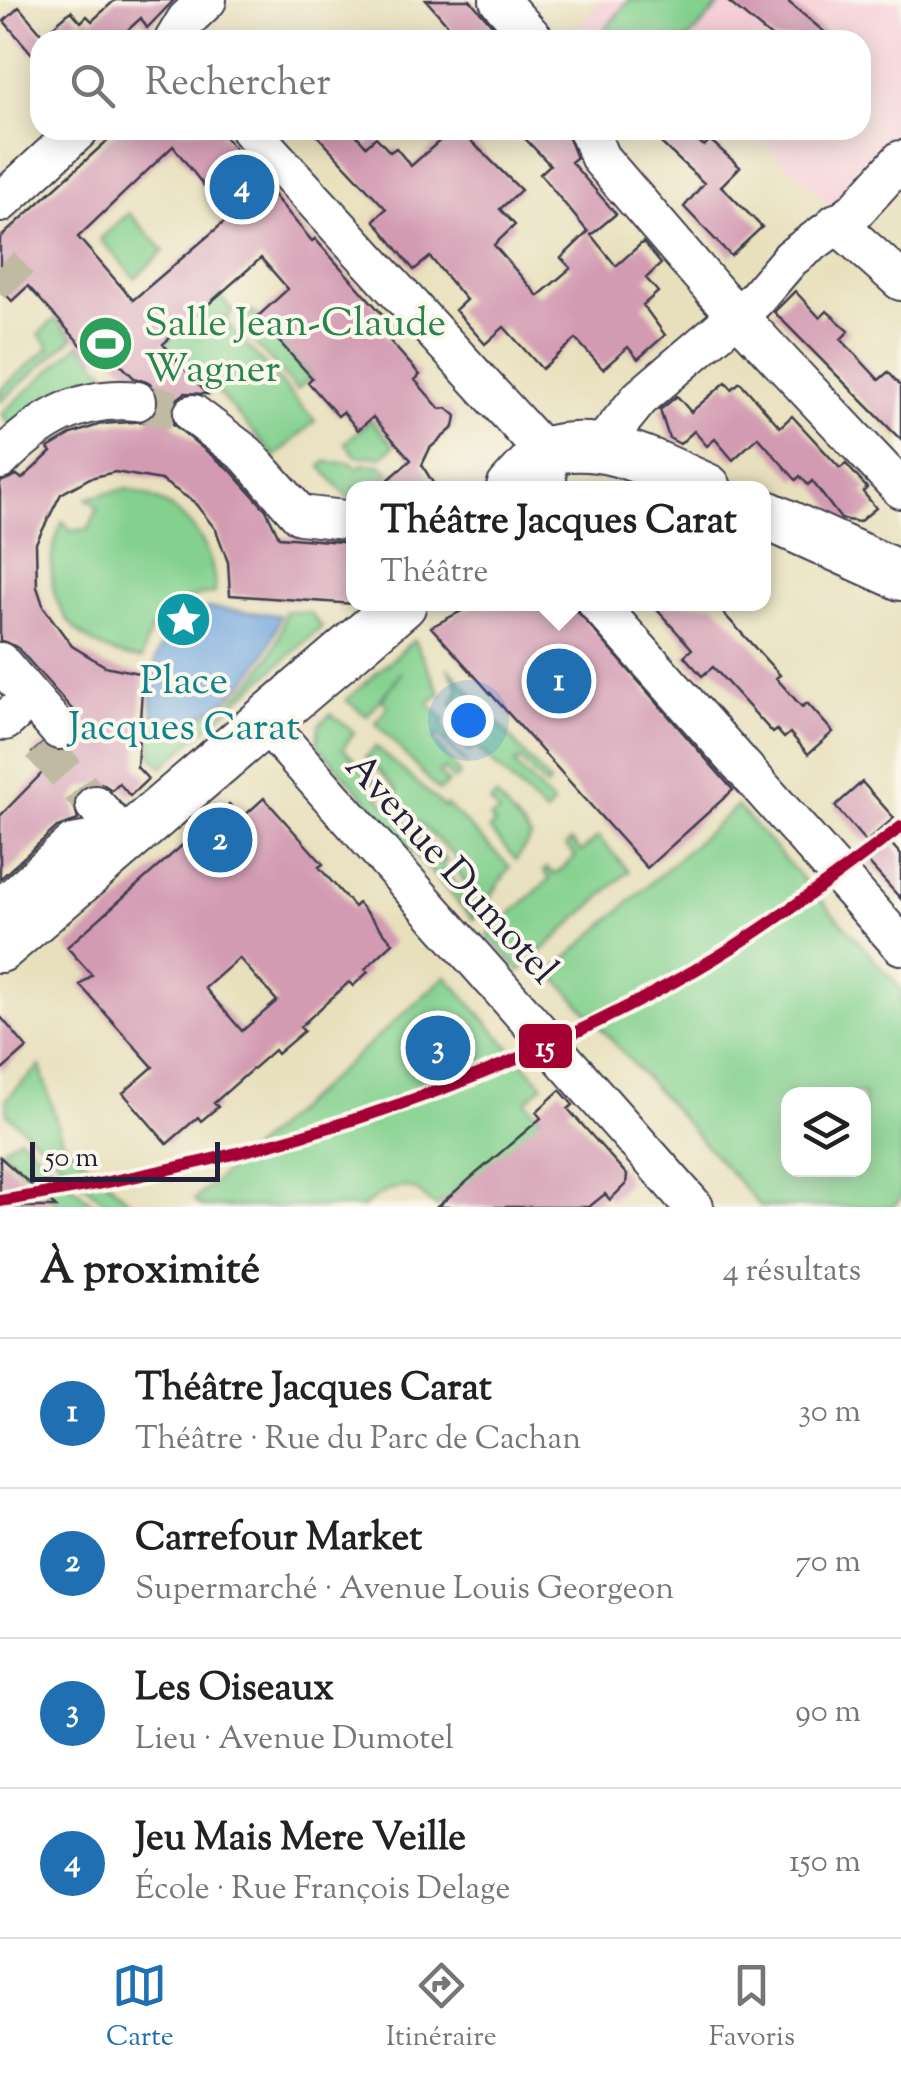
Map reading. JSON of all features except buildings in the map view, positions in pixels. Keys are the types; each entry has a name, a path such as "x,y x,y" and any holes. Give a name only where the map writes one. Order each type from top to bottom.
{"main road":[{"path":"528,481 574,464 668,481"},
{"path":"771,517 901,576"},
{"path":"2,934 101,832 264,721 394,611"}],"street":[{"path":"180,30 207,0"},
{"path":"498,0 526,30"},
{"path":"0,203 68,140"},
{"path":"259,140 498,406 574,464 640,398 736,315 791,258 854,211 901,160"},
{"path":"598,140 736,315 901,489"},
{"path":"836,223 901,281"},
{"path":"0,460 34,428 79,405 105,400 138,401"},
{"path":"498,406 508,481"},
{"path":"193,414 221,431 246,454 300,515 346,520"},
{"path":"604,611 901,945"},
{"path":"0,662 50,738 6,711"},
{"name":"Avenue Dumotel","path":"264,721 694,1207"}],"shaded area":[{"path":"600,0 901,0 901,137 831,206 761,140 871,140 871,30 575,30"}],"green space":[{"path":"629,0 724,0 697,30 604,30"},
{"path":"129,213 164,251 135,278 100,239"},
{"path":"219,295 233,312 225,321 315,421 275,457 215,389 207,394 167,348 168,340"},
{"path":"252,311 311,377 297,390 242,329 243,319"},
{"path":"55,319 73,338 0,402 0,390 50,347 39,334"},
{"path":"80,344 124,393 17,432 1,414"},
{"path":"371,420 394,446 382,457 356,456 345,443"},
{"path":"325,462 352,463 357,468 362,464 381,465 390,474 382,481 346,481 346,495 321,467"},
{"path":"126,489 162,503 190,525 208,555 215,593 187,600 166,612 151,632 142,659 116,653 76,630 54,593 51,570 63,521 71,531 89,529 98,508 87,498"},
{"path":"285,611 310,613 322,627 162,767 151,755 153,732 199,718 239,693 269,657"},
{"path":"414,640 441,694 428,703 445,720 441,725 451,736 446,741 467,764 438,735 433,738 460,775 454,780 444,769 439,773 448,783 439,791 376,723 388,706 382,699 402,672 367,716 346,700"},
{"path":"448,667 550,783 546,787 520,760 514,764 553,804 546,814 475,746 468,752 458,742 468,728 452,704 459,689"},
{"path":"331,714 354,732 343,748 386,792 378,797 447,861 441,863 477,916 473,919 317,744 319,725"},
{"path":"376,747 444,807 447,805 510,867 483,908 454,866 459,860 392,798 398,791 366,757"},
{"path":"496,796 531,837 516,860 489,829 495,824 490,818 499,813 490,802"},
{"path":"737,806 901,989 901,1199 892,1207 761,1207 551,972"},
{"path":"598,837 629,871 520,971 487,935 550,879 544,871 547,868 555,875 576,856 566,846 571,841 581,852"},
{"path":"446,976 543,1085 526,1101 543,1121 437,1207 418,1192 404,1188 382,1194 363,1207 202,1207 194,1200"},
{"path":"40,1066 62,1140 136,1207 110,1207 7,1114 6,1099"},
{"path":"19,1137 96,1207 60,1207 1,1150"}],"water":[{"path":"210,608 280,615 263,657 236,691 199,715 155,725 152,689 158,652 178,622"}],"tunnel":[{"path":"0,265 19,286"},
{"path":"137,401 193,414"},
{"path":"41,745 95,805"}],"transit line":[{"name":"15","path":"0,1201 183,1166 271,1144 358,1118 529,1054 612,1015 722,954 901,827"}],"place":[{"name":"Jeu Mais Mere Veille","path":"242,187"},
{"name":"Salle Jean-Claude Wagner","path":"105,344"},
{"name":"Place Jacques Carat","path":"184,620"},
{"name":"Théâtre Jacques Carat","path":"559,681"},
{"name":"Carrefour Market","path":"220,840"},
{"name":"Les Oiseaux","path":"438,1048"}]}
